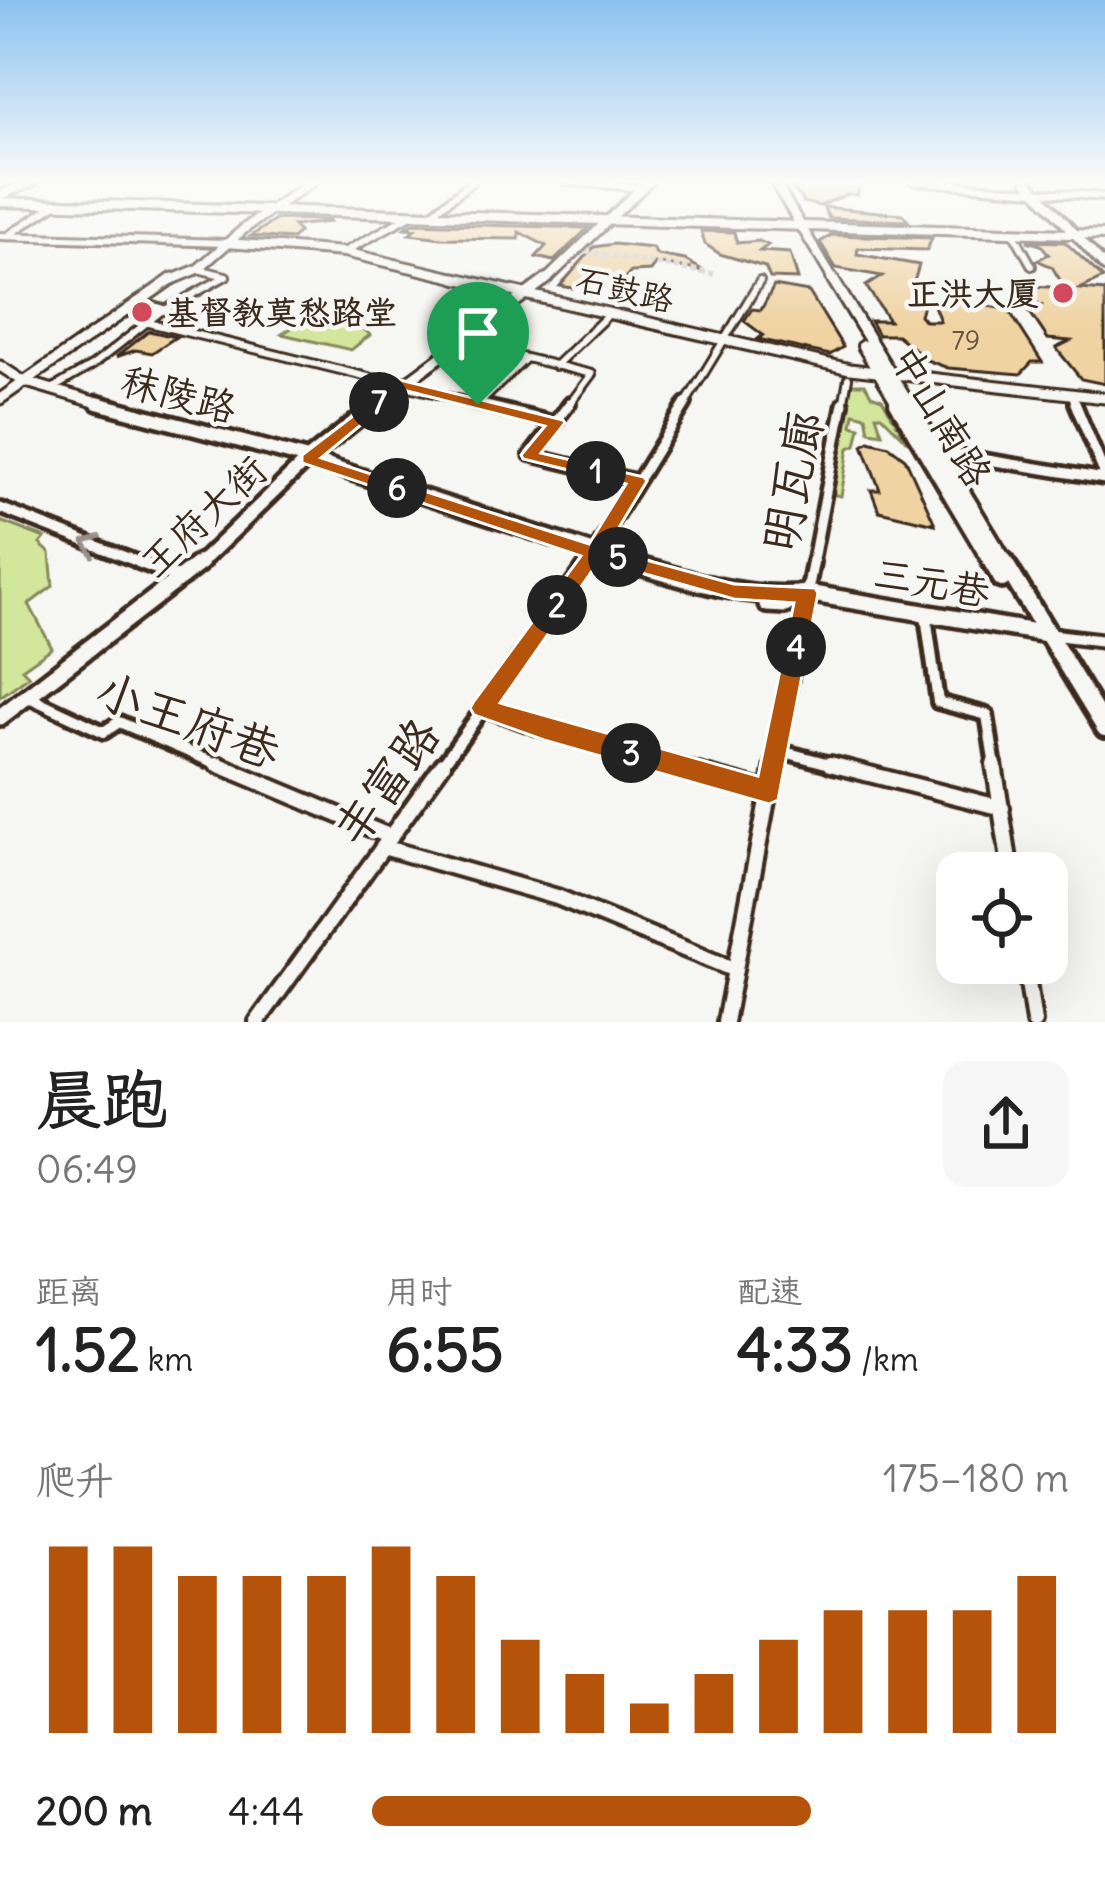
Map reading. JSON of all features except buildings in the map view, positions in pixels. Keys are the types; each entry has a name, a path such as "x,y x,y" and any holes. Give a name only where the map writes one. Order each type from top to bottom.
{"main road":[{"name":"中山南路","path":"799,229 861,317 885,374"},
{"name":"中山南路","path":"799,229 1024,613 1047,634 1105,728"},
{"path":"890,229 1013,235 1073,232"},
{"path":"943,229 1105,233"}],"street":[{"path":"0,399 137,301 176,276 198,269 247,229"},
{"path":"344,252 386,229"},
{"name":"王府大街","path":"0,717 183,579 308,459 400,385 530,295 601,229"},
{"path":"1070,229 1105,267"},
{"path":"1013,235 1032,266"},
{"name":"石鼓路","path":"3,236 344,252 885,374 1105,398"},
{"path":"50,390 93,364 145,322 226,276 198,269"},
{"name":"丰富路","path":"257,1022 594,553 760,281"},
{"path":"137,301 163,311"},
{"path":"746,302 764,305"},
{"path":"555,366 610,313"},
{"path":"145,322 556,423"},
{"path":"461,342 592,374 530,455 638,481"},
{"path":"478,405 526,359"},
{"name":"秣陵路","path":"0,366 50,390 308,459 594,553"},
{"name":"明瓦廊","path":"725,1022 848,378"},
{"path":"1072,394 1105,477"},
{"path":"928,450 1105,477"},
{"path":"0,508 183,579"},
{"name":"三元巷","path":"594,553 732,598 785,605 807,593 1047,634"},
{"path":"926,616 938,702 987,715 1008,852"},
{"path":"1047,634 1105,641"},
{"name":"小王府巷","path":"29,697 104,733 119,722 387,842"},
{"path":"483,708 544,730 769,791"},
{"path":"777,749 1002,808"},
{"path":"387,842 557,897 735,970"},
{"path":"1028,984 1034,1022"}],"green space":[{"path":"308,317 363,328 370,335 351,350 282,334"},
{"path":"851,384 865,384 871,395 882,399 907,441 881,415 876,415 882,433 869,431 866,416 854,413 852,425 860,427 856,445 849,448 841,496 831,494"},
{"path":"0,521 45,538 40,544 50,553 53,586 29,604 52,648 22,669 29,676 0,697"}],"tunnel":[{"path":"585,251 714,274"}],"place":[{"name":"正洪大厦","path":"1063,293"},
{"name":"基督教莫愁路堂","path":"142,312"}],"route":[{"path":"478,405 400,385 308,459 594,553 734,592 775,597 807,593 769,791 544,730 483,708 594,553 638,481 530,455 556,423 478,405"}]}
